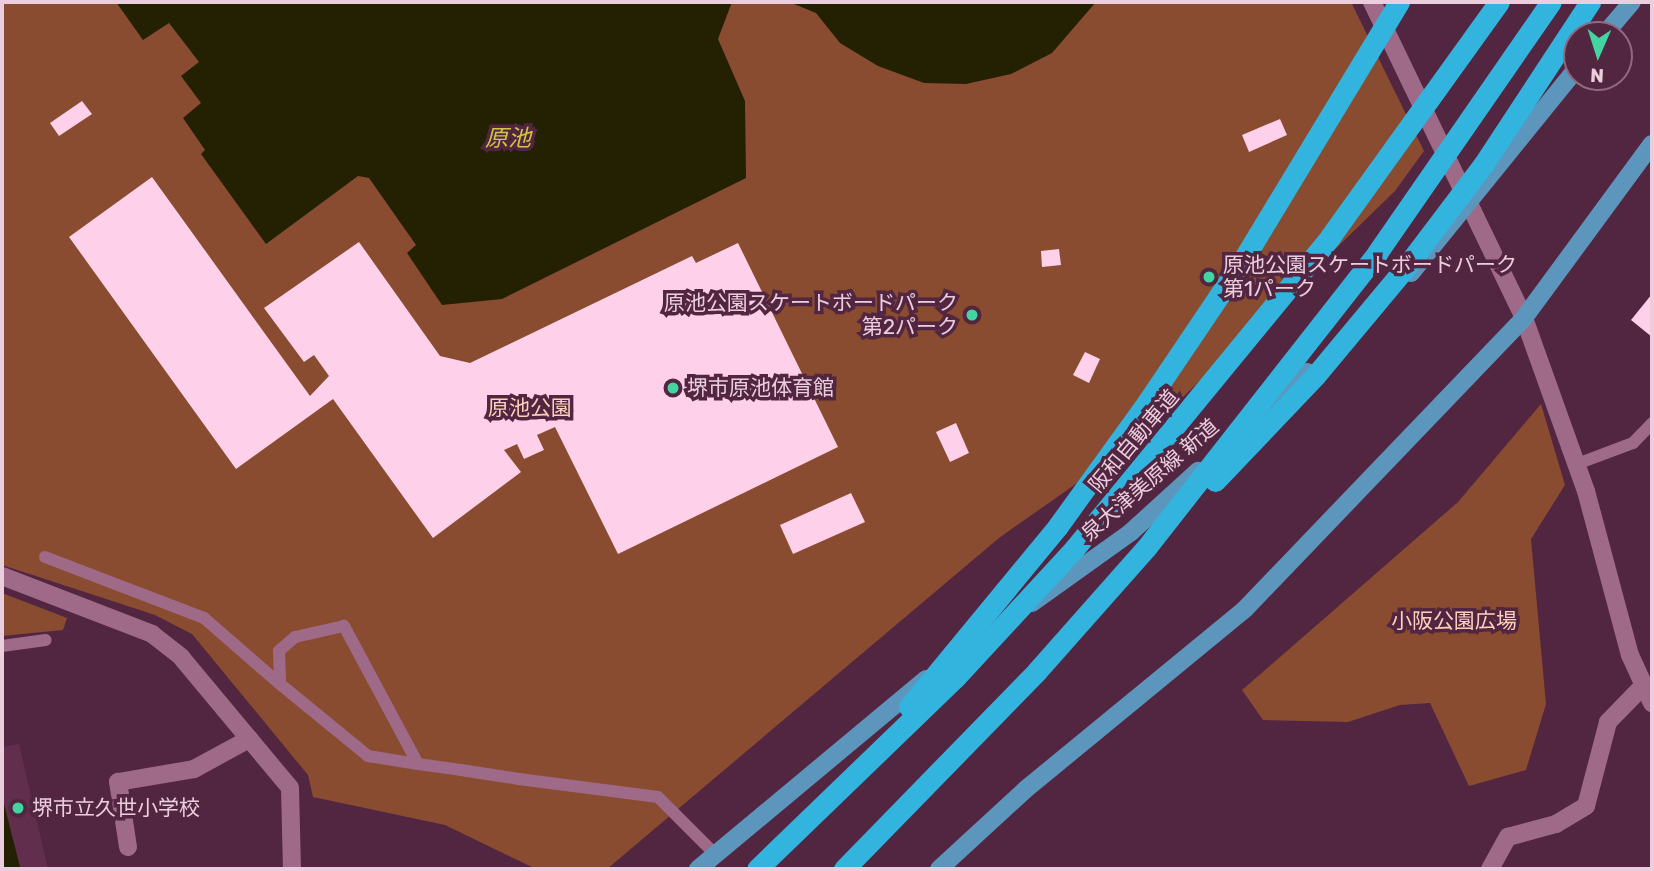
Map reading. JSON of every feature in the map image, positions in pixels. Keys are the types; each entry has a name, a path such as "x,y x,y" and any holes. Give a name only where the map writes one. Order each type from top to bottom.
{"highway":[{"path":"832,801 1058,526 1140,412 1241,263 1399,2"},
{"name":"阪和自動車道","path":"757,869 832,801 955,678 1202,399 1330,237 1499,2"},
{"path":"1146,548 1377,253 1551,2"},
{"path":"845,869 1037,671 1146,548 1315,376 1405,268 1590,2"}],"main road":[{"path":"1616,21 1632,2"},
{"name":"泉大津美原線 新道","path":"698,869 871,719 1131,532 1364,320 1471,204 1563,86"},
{"path":"939,869 1026,789 1245,609 1524,318 1652,144"}],"street":[{"path":"1372,2 1524,318 1577,464 1647,695 1608,722 1586,806 1556,824 1508,837 1490,869"},
{"path":"2,576 152,634 181,657 289,788 292,869"},
{"path":"128,848 118,782 194,769 249,739"}],"lane":[{"path":"1577,464 1633,443 1652,424"},
{"path":"44,558 204,618 279,684 368,756 658,797 715,854"},
{"path":"279,684 279,651 295,637 344,626 418,764"},
{"path":"2,646 46,640"}],"shaded area":[{"name":"堺市立久世小学校","path":"19,744 48,869 2,869 2,747"}],"green space":[{"name":"原池公園","path":"2,2 1351,2 1424,151 1395,191 1141,438 999,538 607,869 536,869 445,825 313,797 308,775 192,634 155,615 2,565"},
{"name":"小阪公園広場","path":"1541,404 1565,485 1531,539 1546,704 1526,770 1469,786 1430,703 1400,705 1348,722 1263,720 1242,690 1458,502"},
{"path":"2,593 67,618 63,630 2,636"}],"water":[{"name":"原池","path":"116,2 732,2 718,39 745,101 746,178 502,299 442,305 407,253 416,245 369,178 358,176 266,244 201,154 205,150 183,118 201,103 181,76 199,62 169,23 143,40"},
{"path":"789,2 1096,2 1052,53 1011,74 966,84 924,83 878,66 840,43 816,13"},
{"path":"2,796 20,867 12,869 2,869"}],"building":[{"path":"82,101 92,114 59,136 50,123"},
{"path":"1280,119 1287,135 1249,152 1242,135"},
{"path":"152,177 310,396 329,376 314,355 304,362 264,308 359,242 440,356 470,363 692,256 696,263 738,243 838,447 618,554 555,427 537,435 544,450 524,459 517,444 504,450 521,472 433,538 333,399 236,469 69,237"},
{"path":"1059,249 1061,265 1042,267 1041,251"},
{"path":"1652,294 1652,337 1631,320"},
{"path":"1085,352 1100,359 1089,383 1073,375"},
{"path":"956,423 969,453 950,462 936,432"},
{"path":"851,493 865,522 793,554 780,525"}],"place":[{"name":"原池公園スケートボードパーク 第1パーク","path":"1209,277"},
{"name":"原池公園スケートボードパーク 第2パーク","path":"972,315"},
{"name":"堺市原池体育館","path":"673,388"},
{"name":"堺市立久世小学校","path":"18,808"}]}
